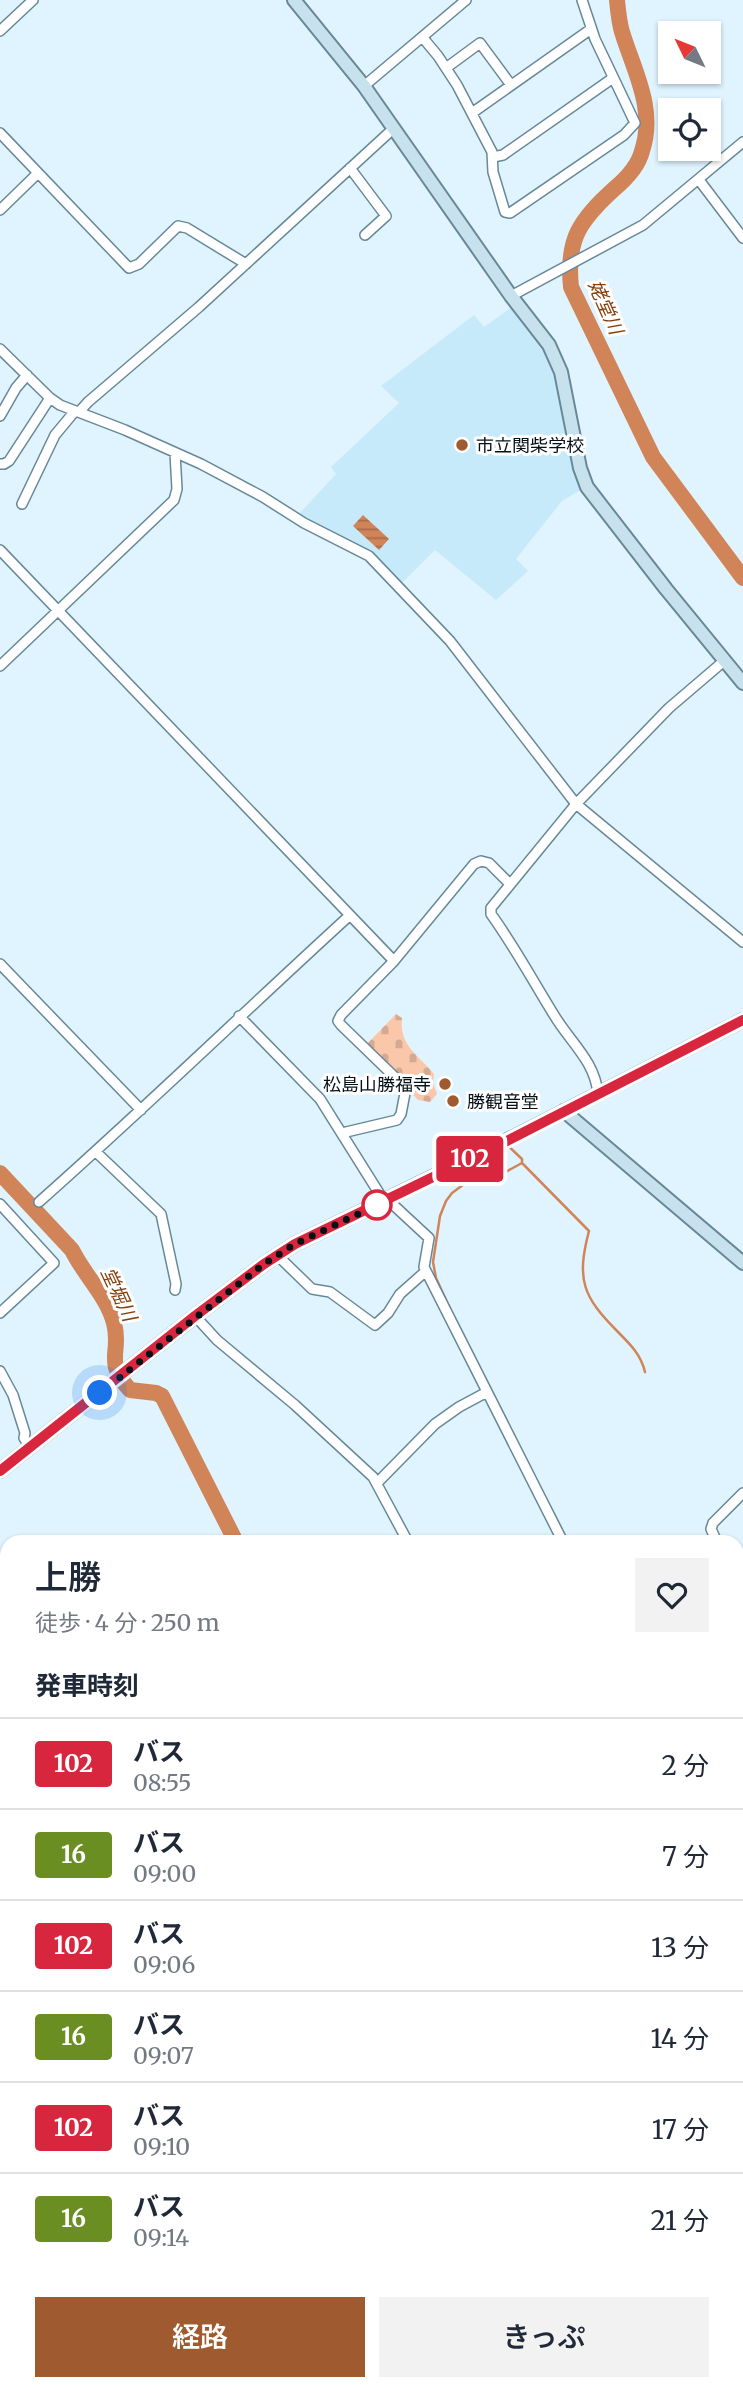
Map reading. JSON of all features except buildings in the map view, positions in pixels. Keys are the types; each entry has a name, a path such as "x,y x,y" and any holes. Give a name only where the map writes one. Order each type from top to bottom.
{"street":[{"path":"0,31 33,0"},
{"path":"294,0 364,86 511,296 540,333 558,363 567,392 580,468 587,487 743,683"},
{"path":"364,86 466,0"},
{"path":"423,38 446,68 494,157 493,172 498,190 505,212 510,213 633,127 635,121 591,29 582,0"},
{"path":"472,113 591,29"},
{"path":"446,68 480,43 511,85"},
{"path":"494,157 503,155 613,78"},
{"path":"22,504 55,435 77,412 200,307 394,128"},
{"path":"0,133 129,268 139,264 178,226 187,228 246,264"},
{"path":"511,296 643,225 743,142"},
{"path":"350,168 386,216 365,236"},
{"path":"0,210 37,174"},
{"path":"699,180 743,238"},
{"path":"0,349 50,398 249,489 294,517 369,556 450,641 576,804 743,942"},
{"path":"0,416 16,387 27,375"},
{"path":"0,464 9,461 50,398"},
{"path":"0,666 174,500 177,489 175,453"},
{"path":"0,550 394,961"},
{"path":"598,1094 592,1070 573,1039 555,1018 517,952 491,914 491,908 576,804 669,708 724,661"},
{"path":"342,1133 397,1120 401,1114 406,1088 338,1021 341,1015 394,961 476,863 489,863 509,884"},
{"path":"39,1202 349,916"},
{"path":"0,964 141,1110"},
{"path":"239,1016 320,1099 386,1200 429,1238 424,1267 559,1535"},
{"path":"0,1471 195,1316 295,1244 743,1020"},
{"path":"564,1111 743,1263"},
{"path":"96,1152 161,1214 175,1290"},
{"path":"0,1204 54,1263 0,1312"},
{"path":"277,1255 312,1289 330,1292 375,1325 400,1294 426,1271"},
{"path":"195,1316 217,1340 295,1405 377,1483 404,1535"},
{"path":"0,1371 13,1395 26,1433 24,1438 30,1447"},
{"path":"377,1483 435,1424 487,1392"},
{"path":"714,1535 711,1530 713,1523 743,1493"}],"shaded area":[{"name":"市立関柴学校","path":"512,307 548,355 557,381 582,489 562,501 516,559 528,571 496,600 435,550 400,585 369,552 298,515 336,474 331,467 399,403 381,386 474,315 484,327"},
{"path":"363,515 389,539 379,550 353,526"}],"green space":[{"path":"396,1014 402,1018 403,1036 407,1043 434,1074 433,1083 437,1094 430,1102 418,1100 367,1044"}],"waterway":[{"name":"姥堂川","path":"617,0 621,28 642,90 646,135 635,167 592,211 578,232 571,256 571,287 653,457 743,578"},
{"path":"505,1143 522,1159 522,1163 498,1176 482,1167 481,1159 505,1143"},
{"path":"522,1163 589,1231 583,1275 590,1298 606,1320 635,1350 645,1372"},
{"path":"451,1311 436,1278 433,1262 440,1216 452,1193 467,1182 475,1168 482,1167"},
{"name":"堂堀川","path":"0,1173 72,1250 101,1295 114,1323 117,1371 130,1390 162,1396 232,1535"},
{"path":"463,1336 472,1352"},
{"path":"554,1514 564,1535"}],"bus line":[{"name":"102","path":"0,1471 195,1316 295,1244 495,1147 743,1020"}],"place":[{"name":"市立関柴学校","path":"462,445"},
{"name":"松島山勝福寺","path":"445,1084"},
{"name":"勝観音堂","path":"453,1101"}],"route":[{"path":"100,1393 264,1264 295,1244 377,1205"}]}
